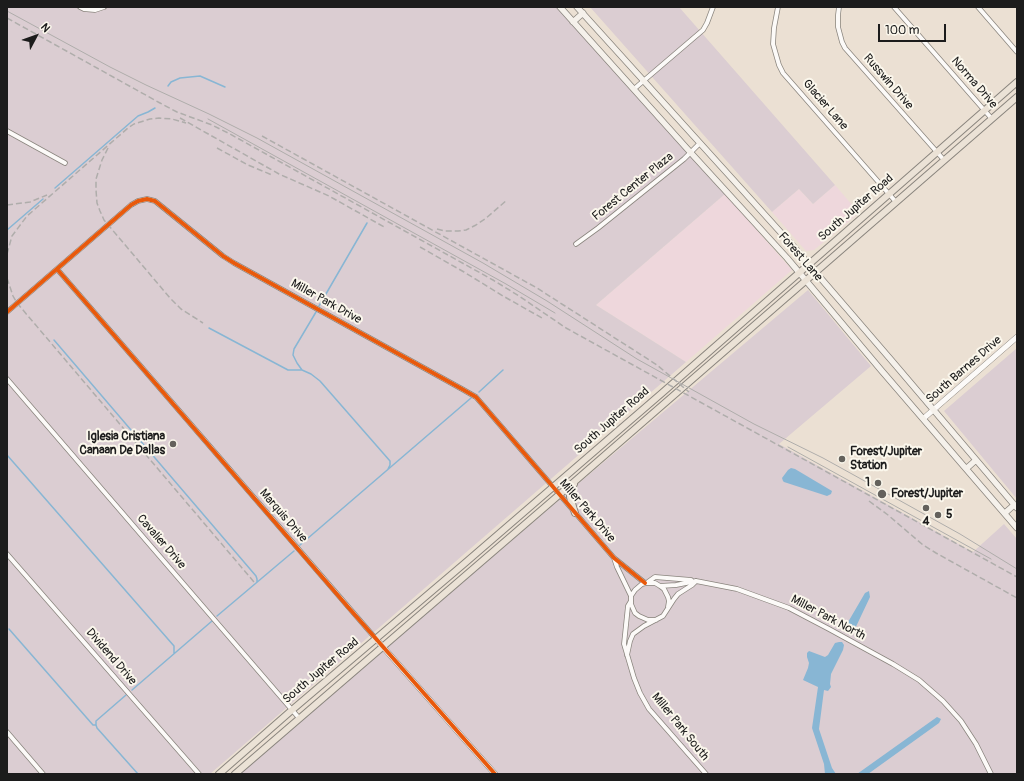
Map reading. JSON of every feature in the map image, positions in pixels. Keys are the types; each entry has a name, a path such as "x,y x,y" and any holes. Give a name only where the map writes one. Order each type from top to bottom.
{"main road":[{"name":"Forest Lane","path":"560,7 800,272 881,370 924,418 1017,528"},
{"name":"Forest Lane","path":"577,7 793,246 1016,507"},
{"path":"573,22 583,13"},
{"name":"South Jupiter Road","path":"220,774 292,710 465,563 726,337 1017,82"},
{"name":"South Jupiter Road","path":"235,774 630,434 1017,97"},
{"path":"726,337 733,344"},
{"path":"623,426 630,434"},
{"path":"967,468 976,460"},
{"path":"574,482 570,497 575,513"},
{"path":"1005,513 1016,507"},
{"path":"465,563 471,570"},
{"path":"249,748 255,756"}],"street":[{"path":"80,7 95,10 104,7"},
{"path":"634,89 703,30 712,7"},
{"name":"Glacier Lane","path":"778,7 774,28 774,44 779,65 806,99 890,193 896,202"},
{"name":"Russwin Drive","path":"839,7 838,27 845,48 936,153 944,160"},
{"name":"Norma Drive","path":"894,7 992,118"},
{"path":"978,7 1017,52"},
{"path":"7,131 65,163"},
{"name":"Forest Center Plaza","path":"576,244 691,153 700,143"},
{"name":"Miller Park Drive","path":"7,312 131,205 138,201 155,201 223,256 234,263 476,397 614,558"},
{"name":"Marquis Drive","path":"57,269 382,646 495,774"},
{"name":"South Barnes Drive","path":"924,418 1017,337"},
{"name":"Cavalier Drive","path":"7,379 299,718"},
{"name":"Dividend Drive","path":"7,554 199,774"},
{"path":"614,558 631,598 633,608 639,616 648,620 656,620"},
{"name":"Miller Park North","path":"614,558 646,583 655,583 660,586 676,585 696,581 737,589 789,608 919,680 943,700 961,721 976,744 991,774"},
{"path":"631,598 638,587 655,577 696,581"},
{"path":"626,656 633,634 644,626 663,616 678,594 696,581"},
{"path":"660,586 668,597 669,601 667,610"},
{"name":"Miller Park South","path":"631,598 628,606 624,644 626,656 640,693 649,709 706,774"},
{"path":"7,732 43,774"}],"shaded area":[{"path":"7,7 559,7 725,194 596,305 686,362 210,774 7,774"},
{"path":"590,7 679,7 835,185 813,204 799,189 772,212"},
{"path":"835,185 859,213 814,250 806,251 772,212 799,189 813,204"},
{"path":"725,194 792,270 686,362 596,305"},
{"path":"808,290 871,366 779,444 973,552 1004,524 1017,539 1017,774 239,774 579,483"},
{"path":"1017,348 1017,499 944,411"}],"water":[{"path":"791,468 832,491 831,494 827,496 784,482 782,478"},
{"path":"869,591 870,597 853,633 848,633 844,629 865,593"},
{"path":"842,642 844,645 843,650 831,674 831,687 828,691 824,690 819,729 832,768 836,774 825,774 824,764 812,728 818,687 803,680 809,663 807,653 809,651 825,657 828,655 835,643"},
{"path":"937,717 941,719 939,723 868,774 857,774"}],"waterway":[{"path":"168,86 171,82 180,78 200,76 225,87"},
{"path":"55,188 138,116 155,108"},
{"path":"7,230 43,199"},
{"path":"319,306 367,223"},
{"path":"316,312 294,349 293,355 302,370 311,374 320,381 390,461 388,469"},
{"path":"209,328 288,370 302,370"},
{"path":"54,340 256,576 257,582"},
{"path":"479,392 503,370"},
{"path":"300,545 471,398"},
{"path":"7,455 174,646 174,653"},
{"path":"217,616 294,551"},
{"path":"132,690 212,621"},
{"path":"9,629 93,725 96,725"},
{"path":"126,695 96,721 96,725 138,774"}],"tram line":[{"path":"7,11 110,67 257,138 483,263 547,301 637,359 754,424 852,474 960,534 1017,569"},
{"path":"208,119 506,284 555,313"},
{"path":"788,447 991,559"}],"railway":[{"path":"7,18 177,112 212,125 230,134 493,280 566,328 1017,577"},
{"path":"7,254 12,236 27,216 128,128 134,124 159,118 172,119 186,123"},
{"path":"180,118 279,174 329,196 386,228"},
{"path":"262,136 537,288 657,365 689,392"},
{"path":"108,148 102,160 96,179 97,203 104,220 170,298 181,309 203,323"},
{"path":"217,148 248,165 272,175"},
{"path":"7,205 30,202 47,195"},
{"path":"437,229 445,231 466,230 485,219 507,200"},
{"path":"420,247 542,318"},
{"path":"7,278 17,303 254,582"},
{"path":"869,501 923,545 1017,598"}],"cycle path":[{"path":"7,312 131,205 138,201 147,199 155,201 223,256 234,263 476,397 614,558 645,583"},
{"path":"57,269 348,607 495,774"}],"place":[{"name":"Iglesia Cristiana Canaan De Dallas","path":"173,444"},
{"name":"Forest/Jupiter Station","path":"842,459"},
{"name":"1","path":"878,483"},
{"name":"Forest/Jupiter","path":"882,494"},
{"name":"4","path":"926,508"},
{"name":"5","path":"938,515"}]}
